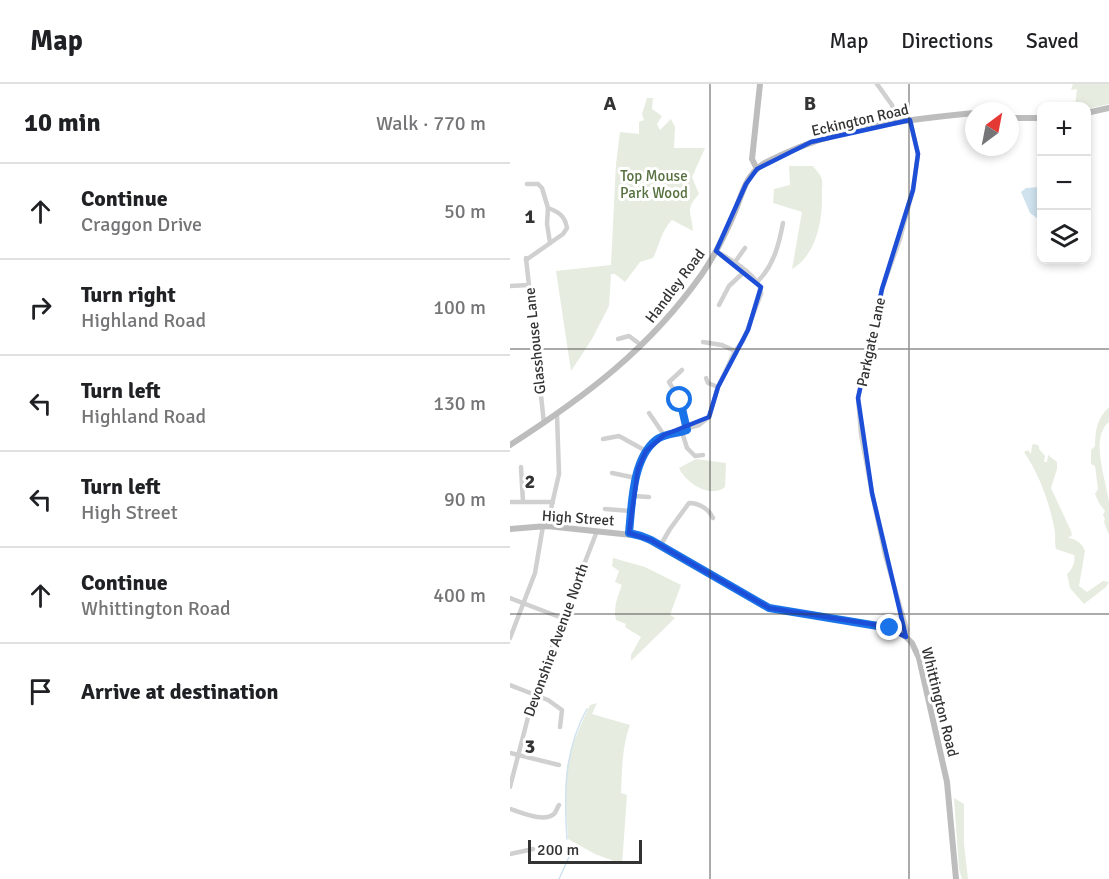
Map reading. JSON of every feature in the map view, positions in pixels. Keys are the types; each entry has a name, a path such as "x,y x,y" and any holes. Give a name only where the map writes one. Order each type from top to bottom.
{"street":[{"path":"757,169 752,159 760,84"},
{"path":"877,84 892,105 897,122"},
{"path":"1091,112 1109,108"},
{"name":"Eckington Road","path":"757,169 764,163 811,142 897,122 965,114"},
{"path":"1019,118 1037,118"},
{"name":"Parkgate Lane","path":"906,637 907,630 885,555 872,493 861,434 858,398 882,289 900,239 913,191 918,154 910,120"},
{"name":"Handley Road","path":"510,445 556,415 617,368 642,346 685,298 716,251 746,184 757,169"},
{"path":"527,184 538,184 542,188 548,208 547,224 550,243 563,234 567,228 561,213 548,208"},
{"path":"758,281 766,273 776,252 783,223"},
{"name":"Glasshouse Lane","path":"544,423 526,259 550,243"},
{"path":"735,262 745,248"},
{"path":"629,533 640,460 656,440 664,435 685,431 699,425 709,417 718,387 735,351 743,341 761,294 758,281 735,262 716,251"},
{"path":"719,305 729,286 745,271"},
{"path":"510,286 529,285"},
{"path":"618,339 629,336 642,346"},
{"path":"703,342 722,345 735,351"},
{"path":"682,369 669,382 680,400 687,448 695,456 703,455"},
{"path":"706,378 708,383 718,387"},
{"path":"649,413 664,435"},
{"path":"510,638 538,561 559,474 556,415"},
{"path":"616,436 617,429"},
{"path":"603,439 616,436 646,451"},
{"path":"521,467 523,502"},
{"path":"612,473 636,478"},
{"path":"633,496 649,497"},
{"path":"686,497 689,503 704,508 711,513 714,519"},
{"path":"510,502 553,502"},
{"path":"660,546 689,503"},
{"path":"605,509 631,511"},
{"name":"High Street","path":"510,529 545,526 629,533 641,536 676,555"},
{"name":"Devonshire Avenue North","path":"510,787 534,694 597,530"},
{"name":"Whittington Road","path":"676,555 769,608 883,626 906,637 919,658 947,782 956,879"},
{"path":"510,598 562,618"},
{"path":"510,685 556,704 562,710 560,727"},
{"path":"510,753 560,765"},
{"path":"510,809 536,817 546,817 554,814 559,805"},
{"path":"510,854 533,849"}],"highlighted area":[{"path":"910,120 918,154 913,190 882,289 858,398 872,493 906,637 883,626 769,608 651,540 629,533 638,469 646,451 664,435 709,417 718,387 748,330 761,287 716,251 746,184 757,169 811,142"}],"green space":[{"path":"1073,84 1109,84 1109,104 1091,108 1091,102 1075,102 1077,89 1071,90"},
{"name":"Top Mouse Park Wood","path":"647,98 653,98 652,109 662,116 657,124 660,130 671,119 675,127 674,148 705,148 692,177 699,194 690,208 693,231 672,220 663,233 653,258 640,262 625,282 615,274 611,274 609,306 592,339 571,371 556,271 611,265 616,164 620,132 639,134 639,122 644,120 642,114"},
{"path":"789,166 813,166 822,182 820,224 817,235 807,255 792,269 802,212 773,203 774,189 790,185"},
{"path":"1109,407 1109,422 1100,438 1100,449 1109,503 1109,535 1104,522 1105,511 1095,494 1098,489 1095,466 1091,464 1091,450 1095,446 1099,420"},
{"path":"1035,444 1045,456 1044,462 1047,462 1048,455 1057,462 1051,488 1071,531 1072,535 1068,538 1078,542 1085,551 1079,586 1087,592 1103,581 1109,582 1084,604 1070,588 1067,574 1073,565 1074,555 1056,549 1055,530 1046,498 1039,479 1024,452 1028,450 1031,454 1032,445"},
{"path":"696,459 726,463 725,487 719,490 706,490 687,479 679,468"},
{"path":"613,558 645,567 681,585 670,615 675,618 631,661 631,655 641,637 625,627 626,624 616,620 616,606 622,585 615,582 619,571 612,566"},
{"path":"597,703 592,714 630,725 625,741 622,767 621,793 627,795 622,864 595,854 568,839 567,767 590,705"},
{"path":"954,798 964,804 964,844 968,879 962,879 959,869"}],"water":[{"path":"1037,187 1037,218 1030,213 1021,192 1026,188"}],"waterway":[{"path":"567,839 567,772 579,724 587,709"},
{"path":"559,879 569,857"}],"route":[{"path":"680,400 687,430 664,435 656,440 640,460 629,533 651,540 769,608 890,628"}]}
